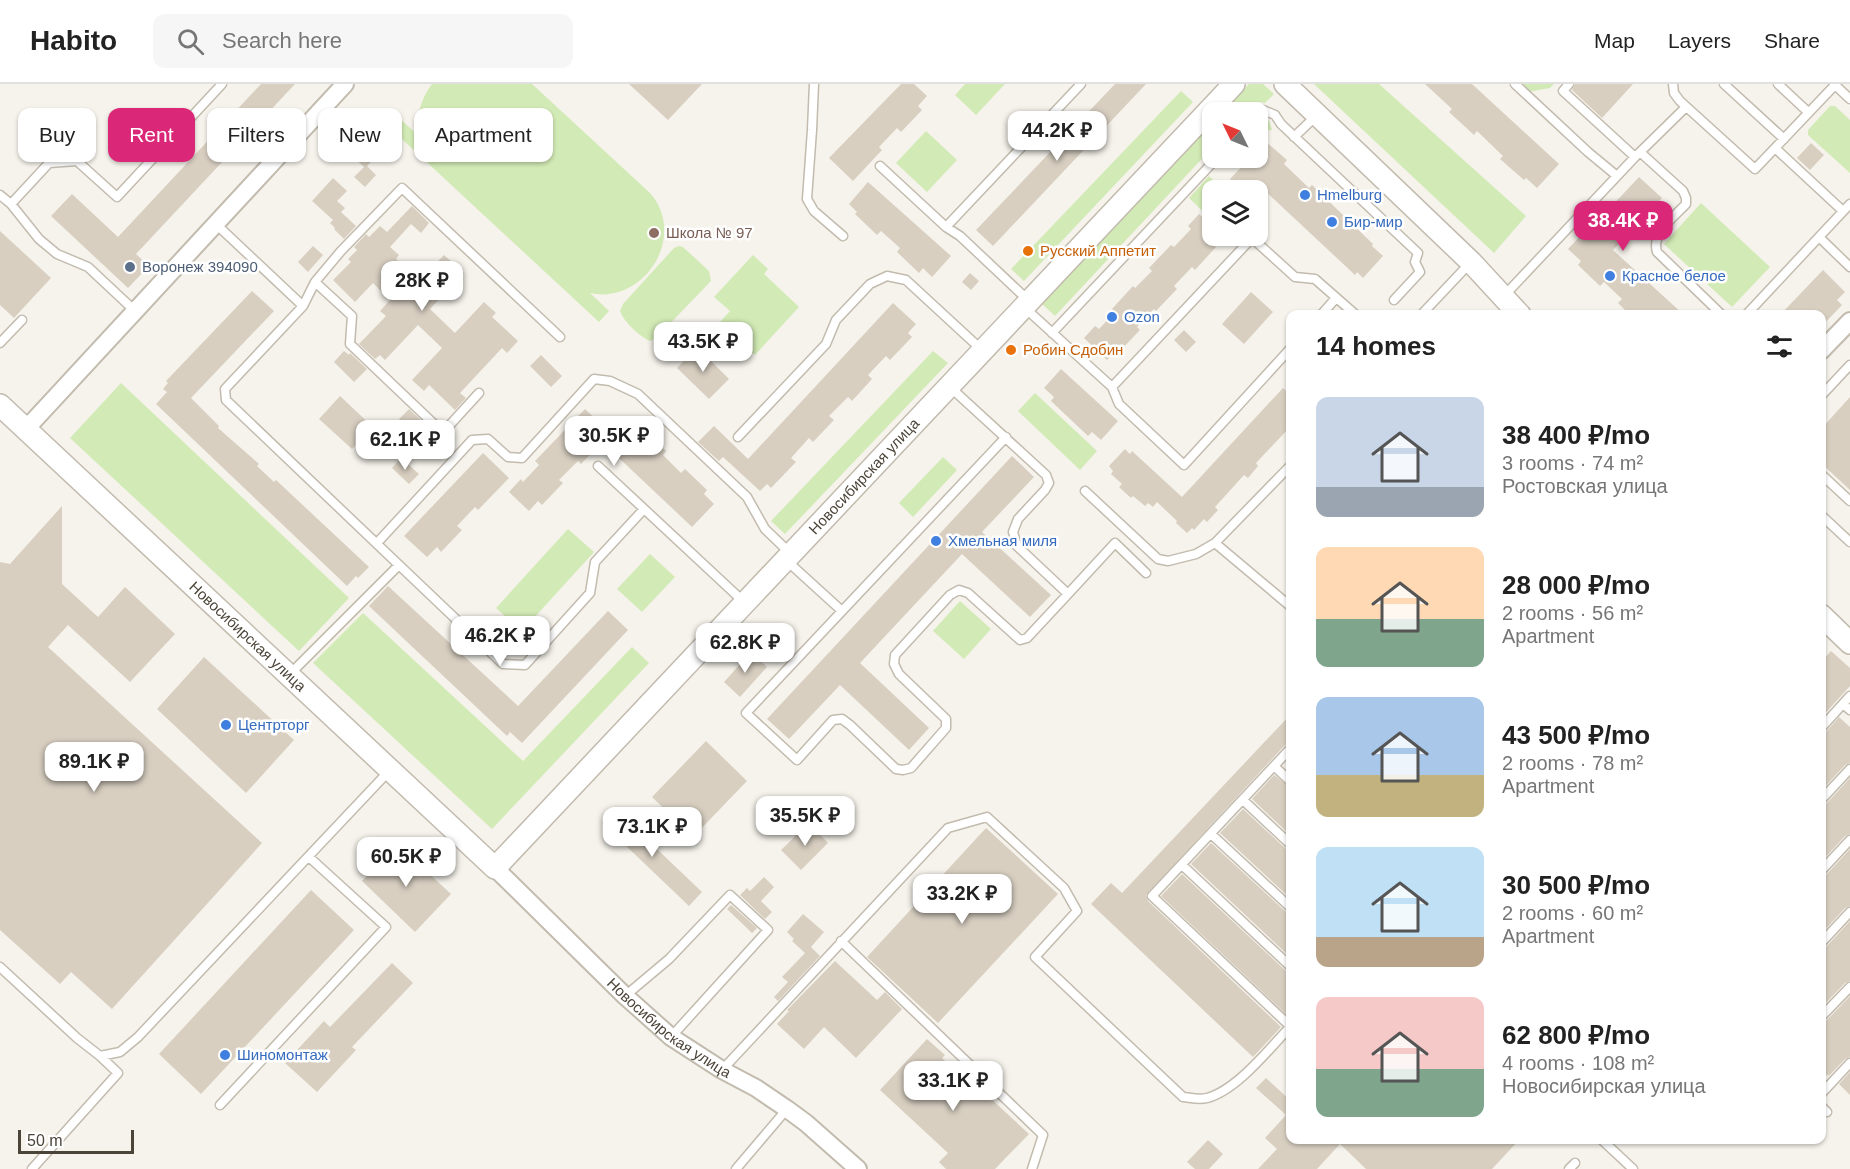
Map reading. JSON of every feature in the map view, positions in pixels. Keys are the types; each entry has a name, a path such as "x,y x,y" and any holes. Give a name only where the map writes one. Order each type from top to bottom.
{"street":[{"path":"26,429 345,84"},
{"name":"Новосибирская улица","path":"495,868 1234,84"},
{"path":"1285,84 1471,262 1515,310"},
{"path":"1826,346 1850,321"},
{"name":"Новосибирская улица","path":"0,405 495,868 625,996 671,1037 787,1109 858,1169"},
{"path":"1826,620 1850,643"}],"lane":[{"path":"10,204 49,163 78,161 117,197 222,84"},
{"path":"814,84 807,199 814,211 843,236"},
{"path":"946,227 1081,84"},
{"path":"1515,84 1617,176"},
{"path":"1569,84 1563,91 1683,191 1686,204 1658,235 1654,244 1657,252 1717,310"},
{"path":"1673,84 1674,93 1686,107 1755,169 1834,84 1850,99"},
{"path":"1724,84 1784,139"},
{"path":"1778,84 1808,112"},
{"path":"1503,297 1637,154 1686,107"},
{"path":"1268,111 1418,253 1415,262 1420,272 1394,300"},
{"path":"1294,137 1317,115"},
{"path":"1775,148 1843,211"},
{"path":"880,166 946,227 960,236 1052,333 1112,387 1119,404 1184,465 1286,353"},
{"path":"1052,333 1208,168"},
{"path":"560,337 402,188 341,251 315,282 303,306 225,389 226,400 503,664 525,665 590,593 595,562 644,509"},
{"path":"0,195 39,239 57,254 88,267 135,311"},
{"path":"1751,310 1850,204"},
{"path":"217,225 303,306"},
{"path":"1819,237 1850,267"},
{"path":"1112,387 1252,238 1295,277 1315,279 1350,310"},
{"path":"1425,310 1471,262"},
{"path":"738,437 826,344 836,320 870,284 887,276 906,280 983,351"},
{"path":"315,282 352,316 350,344 436,426 447,428 479,393"},
{"path":"1325,310 1336,298"},
{"path":"0,343 22,320"},
{"path":"1826,391 1850,365"},
{"path":"377,543 472,440 488,439 508,457 522,458 594,380 610,381 638,394 747,497 765,530 842,611"},
{"path":"950,387 1046,475 1049,483 1045,490 1018,519 1013,532 1017,546 1068,594"},
{"path":"1006,437 746,713 797,760 833,720 842,719 896,769 911,768 946,728 946,719 899,674 894,664 896,655 950,595 959,590 968,594 1020,640 1027,638 1114,543 1146,573"},
{"path":"598,466 745,603"},
{"path":"1085,491 1158,559 1168,561 1196,554 1215,543 1286,470"},
{"path":"1826,479 1850,501"},
{"path":"1826,520 1850,542"},
{"path":"1215,543 1286,603"},
{"path":"289,675 399,565"},
{"path":"1826,724 1846,707 1850,696"},
{"path":"1286,753 1152,896 1286,1023"},
{"path":"1274,766 1286,777"},
{"path":"1826,795 1850,769"},
{"path":"100,1056 120,1052 138,1037 390,771"},
{"path":"1243,800 1286,840"},
{"path":"722,1070 948,828 987,817 1064,888 1077,911 1035,957 1184,1097 1199,1099 1220,1092 1244,1076 1286,1031"},
{"path":"1211,834 1286,903"},
{"path":"1826,866 1850,840"},
{"path":"220,1105 386,927 309,857"},
{"path":"1182,865 1286,962"},
{"path":"625,996 669,959 730,895 768,930 671,1037"},
{"path":"1826,938 1850,912"},
{"path":"841,941 1043,1135 1032,1169"},
{"path":"0,967 118,1073 32,1169"},
{"path":"1826,1012 1850,987"},
{"path":"1826,1089 1850,1064"},
{"path":"736,1169 787,1109"},
{"path":"1606,1144 1633,1169"}],"green space":[{"path":"432,84 532,84 650,193 661,210 664,228 662,247 654,264 643,278 628,288 610,294 590,293 609,311 599,322 427,162 553,162 553,108 420,108 424,96"},
{"path":"965,84 1005,84 976,115 955,95"},
{"path":"1249,84 1263,84 1274,94 1266,102 1231,102"},
{"path":"1314,84 1379,84 1526,216 1494,253"},
{"path":"1520,84 1554,84 1550,88 1528,92"},
{"path":"1181,91 1193,102 1024,281 1011,269"},
{"path":"1830,106 1835,106 1850,120 1850,173 1808,135 1808,130"},
{"path":"1268,120 1269,121 1272,130 1268,130"},
{"path":"402,121 414,132 414,150 402,139"},
{"path":"926,131 957,160 927,192 896,163"},
{"path":"1202,132 1202,159 1055,316 1041,303"},
{"path":"1202,184 1202,210 1189,198"},
{"path":"1701,203 1770,267 1732,307 1664,244"},
{"path":"679,246 709,271 711,281 656,338 650,341 632,328 620,311 623,304 674,248"},
{"path":"753,255 768,269 764,274 799,307 755,355 720,322 730,311 714,297"},
{"path":"933,351 948,363 785,534 771,521"},
{"path":"121,383 349,598 299,651 70,438"},
{"path":"1035,393 1097,451 1080,470 1018,411"},
{"path":"943,457 957,470 913,517 899,503"},
{"path":"568,529 594,552 522,631 496,608"},
{"path":"650,554 675,577 642,612 617,589"},
{"path":"960,601 991,629 964,659 933,631"},
{"path":"363,613 523,761 632,647 649,663 492,829 313,663"}],"building":[{"path":"261,84 295,84 273,108 239,108"},
{"path":"629,84 702,84 668,120"},
{"path":"901,84 914,84 927,96 918,106 922,110 901,132 897,128 879,147 882,150 853,181 829,158"},
{"path":"1115,84 1146,84 993,246 976,230"},
{"path":"1425,84 1472,84 1559,164 1537,188 1500,159 1503,156 1477,131 1474,135 1449,112 1452,109"},
{"path":"1575,84 1633,84 1602,118 1572,90"},
{"path":"207,142 207,162 222,162 136,254 149,266 128,288 51,216 72,194 118,237 188,162 195,162 195,155"},
{"path":"1811,143 1824,155 1810,170 1797,158"},
{"path":"1268,144 1287,160 1284,164 1309,188 1312,185 1383,256 1363,278 1357,272 1355,275 1268,194 1268,180 1230,179 1240,168 1268,168"},
{"path":"358,162 371,162 367,166 376,175 365,187 354,177 364,167"},
{"path":"1639,177 1662,198 1652,209 1656,213 1636,234 1632,230 1613,250 1679,310 1625,310 1618,303 1622,299 1604,282 1600,286 1578,265 1581,261 1568,249 1590,226 1592,227"},
{"path":"333,178 347,191 337,201 345,208 341,212 356,226 344,239 330,223 333,220 312,201"},
{"path":"868,182 951,256 932,277 923,268 919,273 897,252 900,248 881,231 877,235 855,214 857,212 849,204"},
{"path":"412,206 429,223 421,233 411,224 390,247 399,255 396,259 413,276 415,274 421,279 444,255 464,273 430,309 455,333 484,302 496,313 492,317 518,341 507,353 502,348 460,393 466,398 455,410 429,385 424,391 412,380 442,348 418,325 385,360 380,355 375,359 359,344 386,316 380,311 390,300 373,283 355,302 333,280 351,262 348,259 357,250 354,247 366,234 369,237 380,226 387,232"},
{"path":"1199,214 1202,217 1202,246 1216,247 1195,270 1192,267 1174,286 1177,289 1137,327 1140,330 1119,352 1117,350 1107,360 1084,338 1095,326 1099,329 1115,312 1112,309 1133,286 1135,288 1152,271 1149,268 1171,245 1174,247 1191,229 1188,226"},
{"path":"0,231 51,278 14,318 0,305"},
{"path":"313,246 323,255 308,272 298,262"},
{"path":"1823,270 1845,292 1837,300 1842,305 1826,322 1826,310 1785,310"},
{"path":"970,273 979,281 971,290 962,282"},
{"path":"252,291 274,311 191,398 219,426 218,428 259,464 257,466 274,482 276,480 369,567 347,586 156,404 167,392 163,389 168,383 166,381"},
{"path":"1251,292 1273,312 1244,344 1222,324"},
{"path":"893,303 916,324 908,333 912,337 890,360 886,356 868,375 872,379 852,401 848,397 829,416 834,420 813,442 809,438 791,458 796,462 771,488 767,484 760,491 723,457 719,461 698,442 714,426 748,459"},
{"path":"1184,330 1196,342 1186,352 1174,340"},
{"path":"697,347 729,379 709,399 677,368"},
{"path":"344,351 349,355 350,353 367,369 354,382 334,362"},
{"path":"541,355 562,376 551,387 530,366"},
{"path":"1061,369 1118,421 1101,440 1092,432 1088,436 1051,401 1054,397 1044,388"},
{"path":"1283,388 1286,391 1286,431 1256,463 1258,466 1248,478 1244,475 1215,507 1218,510 1207,522 1204,519 1194,530 1192,528 1187,533 1157,502 1153,507 1148,503 1145,506 1133,496 1131,498 1119,487 1122,484 1111,474 1113,471 1109,466 1125,449 1130,454 1132,451 1182,497"},
{"path":"340,396 373,427 352,449 319,419"},
{"path":"1850,397 1850,490 1826,468 1826,423"},
{"path":"409,409 427,426 417,436 399,419"},
{"path":"585,409 617,439 631,425 640,434 644,430 666,451 663,455 681,473 685,469 707,490 704,494 714,504 692,527 602,442 581,464 578,461 559,480 563,483 542,505 538,501 529,511 509,492 521,479 523,482 539,465 535,461"},
{"path":"483,453 509,478 478,510 475,507 457,526 462,530 441,552 437,547 427,557 404,536"},
{"path":"1012,456 1034,477 982,532 1051,595 1030,617 962,554 860,663 929,728 909,750 840,685 789,739 767,719"},
{"path":"401,458 419,474 409,484 392,468"},
{"path":"62,506 62,584 98,617 125,587 175,634 130,682 68,625 48,647 262,843 112,1009 71,972 60,984 0,930 0,562 10,564"},
{"path":"388,586 518,706 608,611 628,630 522,743 510,732 507,736 369,606"},
{"path":"1831,651 1850,668 1850,686 1826,712 1826,656"},
{"path":"751,652 767,667 740,697 724,682"},
{"name":"Центрторг","path":"204,657 294,740 246,793 157,709"},
{"path":"1839,717 1850,727 1850,763 1845,765 1826,786 1826,732"},
{"path":"1286,719 1286,745 1146,895 1148,901 1281,1027 1253,1057 1091,904 1111,883 1122,893"},
{"path":"706,741 747,781 693,837 652,797"},
{"path":"1274,775 1286,784 1286,831 1252,799"},
{"path":"1850,778 1850,834 1845,836 1826,857 1826,804"},
{"path":"615,809 702,892 689,906 602,823"},
{"path":"1243,809 1286,849 1286,894 1220,833"},
{"path":"809,823 828,843 801,870 781,850"},
{"path":"986,828 1058,894 938,1023 867,957"},
{"path":"1211,843 1286,912 1286,953 1191,864"},
{"path":"397,844 451,894 415,932 362,881"},
{"path":"1850,849 1850,906 1845,908 1826,929 1826,875"},
{"path":"1182,874 1286,971 1286,1014 1161,896"},
{"path":"764,877 774,887 761,901 772,912 765,919 740,895 747,888 750,891"},
{"path":"311,890 354,930 201,1094 159,1054"},
{"path":"731,905 757,928 752,933 727,909"},
{"path":"803,914 824,932 811,947 820,956 778,1001 774,997 788,982 782,977 805,953 792,941 794,939 787,932"},
{"path":"1850,921 1850,981 1845,983 1826,1003 1826,947"},
{"path":"835,961 877,1000 885,992 902,1009 856,1058 824,1027 804,1049 777,1024 789,1011 787,1010"},
{"path":"392,963 413,983 352,1047 356,1050 317,1092 285,1063 324,1021 330,1027"},
{"path":"1850,996 1850,1057 1845,1059 1829,1076 1828,1074 1826,1076 1826,1021"},
{"path":"927,1039 945,1055 942,1058 970,1084 972,1081 1029,1134 995,1169 946,1169 939,1162 948,1153 880,1090"},
{"path":"1850,1072 1850,1095 1839,1084"},
{"path":"1266,1078 1286,1096 1286,1115 1256,1088"},
{"path":"1286,1115 1286,1144 1340,1144 1317,1169 1258,1169 1277,1149 1265,1138"},
{"path":"1208,1140 1223,1154 1209,1169 1195,1169 1187,1162"},
{"path":"1340,1144 1515,1144 1492,1169 1366,1169"}],"place":[{"name":"Hmelburg","path":"1305,195"},
{"name":"Бир-мир","path":"1332,222"},
{"name":"Школа № 97","path":"654,233"},
{"name":"Русский Аппетит","path":"1028,251"},
{"name":"Воронеж 394090","path":"130,267"},
{"name":"Красное белое","path":"1610,276"},
{"name":"Ozon","path":"1112,317"},
{"name":"Робин Сдобин","path":"1011,350"},
{"name":"Хмельная миля","path":"936,541"},
{"name":"Центрторг","path":"226,725"},
{"name":"Шиномонтаж","path":"225,1055"}]}
